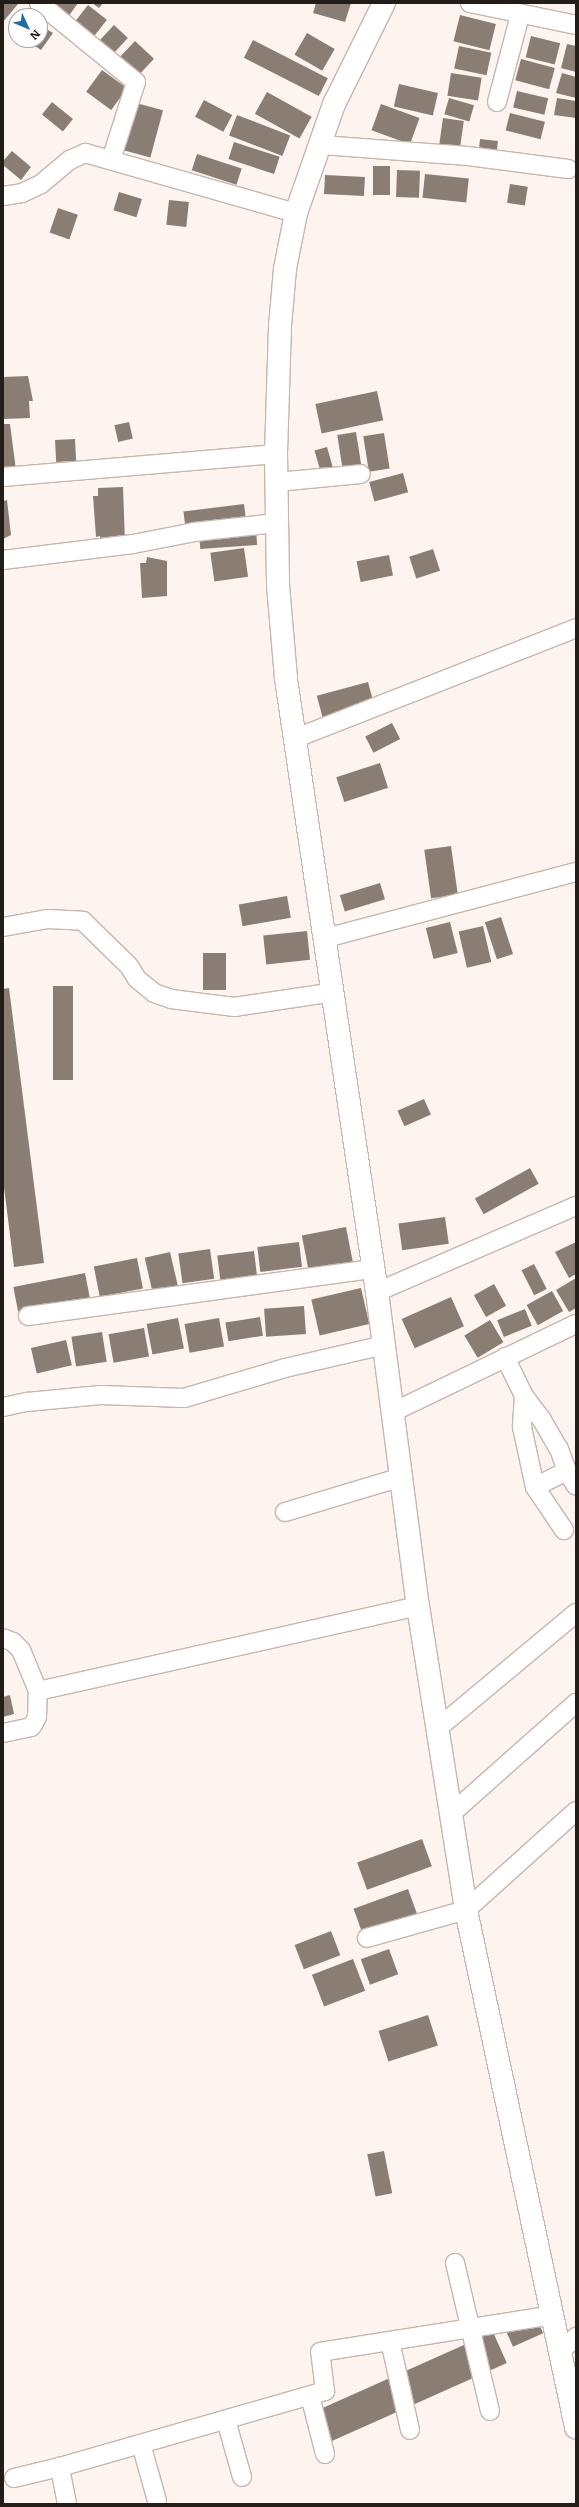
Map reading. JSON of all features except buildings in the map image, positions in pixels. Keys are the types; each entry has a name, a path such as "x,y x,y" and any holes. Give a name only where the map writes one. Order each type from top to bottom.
{"street":[{"path":"40,3 136,82 111,160"},
{"path":"384,3 334,104 322,144 296,213 285,269 280,326 276,454 278,585 286,678 334,992 373,1269 378,1292 418,1606 452,1813 466,1910 554,2315 568,2344 576,2427"},
{"path":"470,3 520,15 576,25"},
{"path":"497,102 520,15"},
{"path":"322,144 468,156 568,169"},
{"path":"3,196 22,194 41,184 79,154 85,153 296,213"},
{"path":"3,477 276,454"},
{"path":"277,482 361,474"},
{"path":"3,560 133,544 194,532 277,523"},
{"path":"296,738 576,628"},
{"path":"326,938 576,872"},
{"path":"3,927 48,919 83,921 129,966 137,979 154,992 172,999 234,1008 334,992"},
{"path":"378,1292 576,1206"},
{"path":"28,1316 373,1269"},
{"path":"393,1412 576,1324"},
{"path":"3,1407 27,1402 101,1395 184,1398 285,1368 385,1345"},
{"path":"505,1357 524,1396 556,1443 571,1479 534,1487"},
{"path":"524,1396 522,1427 534,1487 564,1530"},
{"path":"285,1512 402,1477"},
{"path":"38,1691 418,1606"},
{"path":"438,1728 576,1613"},
{"path":"3,1638 13,1642 21,1650 38,1691 37,1717 31,1727 3,1733"},
{"path":"452,1813 576,1703"},
{"path":"367,1938 466,1910 576,1811"},
{"path":"455,2263 490,2412"},
{"path":"14,2478 60,2467 325,2392 320,2352 554,2315"},
{"path":"390,2341 410,2430"},
{"path":"310,2396 325,2454"},
{"path":"226,2420 242,2477"},
{"path":"141,2444 157,2500"},
{"path":"60,2467 67,2504"}]}
